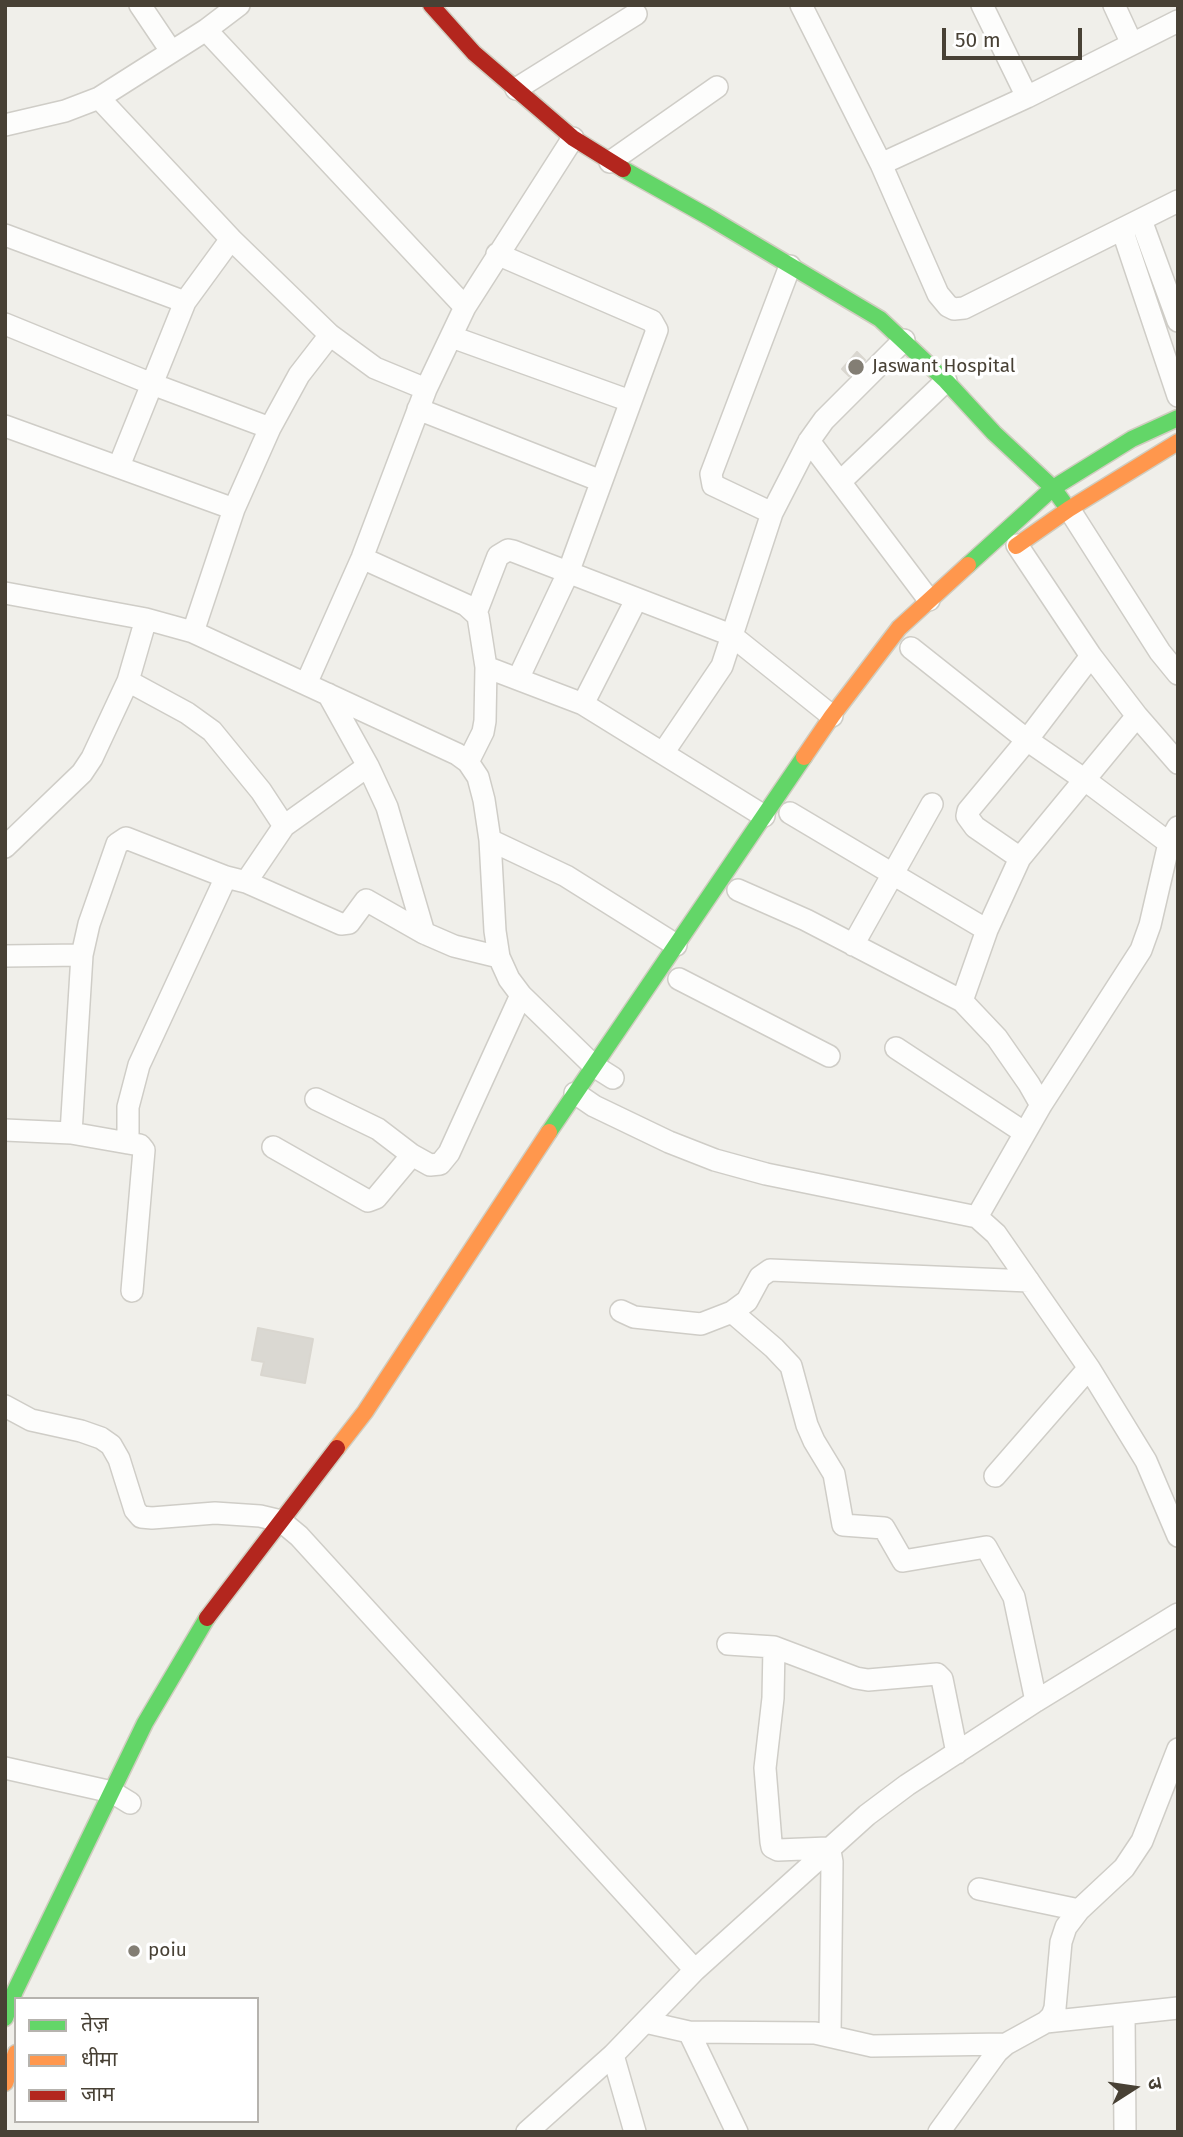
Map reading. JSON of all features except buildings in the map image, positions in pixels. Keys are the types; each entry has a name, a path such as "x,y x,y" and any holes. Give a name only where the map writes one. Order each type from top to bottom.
{"main road":[{"path":"441,8 474,53 573,138 865,309 904,340 994,433 1053,488 1069,509"},
{"path":"5,2018 15,1991 125,1800 150,1716 199,1629 365,1412 676,945 783,814 832,716 899,628 1053,488 1132,439 1178,418"},
{"path":"1012,550 1069,509 1178,442"},
{"path":"150,1716 167,1726"},
{"path":"5,2083 14,2058"}],"street":[{"path":"141,5 171,51"},
{"path":"5,125 65,111 99,98 206,30 239,5"},
{"path":"801,5 881,164 938,294 948,306 954,309 964,308 1178,201"},
{"path":"982,5 1027,97"},
{"path":"1114,5 1132,44"},
{"path":"516,89 636,14"},
{"path":"881,164 1027,97 1178,21"},
{"path":"206,30 466,307"},
{"path":"610,162 717,87"},
{"path":"99,98 231,239 330,335 422,399 601,481"},
{"path":"306,684 362,558 422,399 466,307 497,254 573,138"},
{"path":"1131,225 1178,321"},
{"path":"1131,225 1178,396"},
{"path":"5,235 185,302"},
{"path":"119,466 185,302 231,239"},
{"path":"497,254 655,323 657,330 568,573 518,679"},
{"path":"772,513 713,485 711,474 790,266"},
{"path":"5,324 152,384 270,428"},
{"path":"193,632 234,509 270,428 299,375 330,335"},
{"path":"452,337 630,401"},
{"path":"663,754 718,673 727,653 772,513 809,441 834,410 904,340"},
{"path":"839,482 946,381"},
{"path":"5,426 234,509"},
{"path":"809,441 929,600"},
{"path":"1069,509 1169,646 1178,674"},
{"path":"1012,550 1136,716 1178,763"},
{"path":"476,613 498,556 502,552 513,551 731,635 832,716"},
{"path":"362,558 466,604 476,613 480,622 486,667 483,732 468,762"},
{"path":"5,593 146,620 193,632 457,754 468,762 478,778 484,800 490,840 499,957 509,979 521,995 594,1066 604,1092 669,1142 715,1160 766,1174 977,1217 996,1234 1088,1368 1146,1461 1174,1514 1178,1536"},
{"path":"583,704 636,600"},
{"path":"5,848 82,773 107,731 128,681 146,620"},
{"path":"912,647 1027,740 1173,835 1170,878 1141,950 1041,1105 977,1217"},
{"path":"1020,858 975,827 967,816 971,804 1027,740 1091,656"},
{"path":"486,667 583,704 663,754 783,814 987,930"},
{"path":"128,681 187,713 212,731 261,791 284,826"},
{"path":"328,694 368,766 387,807 424,933"},
{"path":"962,1001 987,930 1020,858 1136,716"},
{"path":"128,1143 128,1107 139,1065 236,880 284,826 368,766"},
{"path":"853,945 932,804"},
{"path":"71,1133 82,955 89,924 120,840 127,838 344,925 349,923 363,902 369,900 424,933 454,946 499,957"},
{"path":"490,840 566,876 676,945"},
{"path":"738,890 806,920 962,1001 997,1038 1041,1105"},
{"path":"5,956 82,955"},
{"path":"679,979 830,1056"},
{"path":"316,1099 378,1129 430,1165 440,1164 449,1153 521,995"},
{"path":"896,1048 1025,1133"},
{"path":"575,1093 604,1092"},
{"path":"5,1130 71,1133 141,1146 144,1156 132,1291"},
{"path":"273,1147 368,1201 376,1198 412,1155"},
{"path":"621,1311 634,1317 692,1325 712,1321 732,1312 750,1298 760,1277 769,1270 1029,1281"},
{"path":"732,1312 791,1366 807,1424 834,1474 843,1525 884,1528 903,1561 986,1547 1014,1597 1036,1701"},
{"path":"995,1476 1088,1368"},
{"path":"5,1406 30,1420 82,1431 111,1445 119,1459 135,1510 141,1517 215,1513 260,1516 281,1521 298,1536 695,1970"},
{"path":"527,2132 613,2055 695,1970 828,1848 907,1785 1036,1701 1178,1614"},
{"path":"728,1644 774,1647 856,1678 880,1680 933,1674 940,1676 957,1753"},
{"path":"774,1647 773,1698 765,1768 772,1847 779,1850 828,1848"},
{"path":"1046,2022 1055,2008 1063,1934 1079,1910 1124,1868 1142,1841 1177,1752"},
{"path":"5,1768 125,1800"},
{"path":"828,1848 832,1862 830,2035"},
{"path":"979,1889 1079,1910"},
{"path":"939,2132 990,2060 1006,2044 1046,2022 1178,2008"},
{"path":"1124,2015 1125,2132"},
{"path":"645,2022 689,2032 802,2032 830,2035 852,2043 872,2046 1006,2044"},
{"path":"689,2032 737,2132"},
{"path":"613,2055 635,2132"}],"traffic: fast":[{"path":"623,169 880,319 1053,488 1066,506"},
{"path":"968,565 1053,488 1132,439 1178,418"},
{"path":"549,1132 804,757"},
{"path":"5,2018 15,1991 145,1723 207,1618"}],"traffic: slow":[{"path":"1016,546 1069,509 1178,442"},
{"path":"804,757 899,628 968,565"},
{"path":"337,1448 365,1412 549,1132"},
{"path":"5,2083 14,2058"}],"traffic: jam":[{"path":"431,5 474,53 573,138 623,169"},
{"path":"207,1618 337,1448"}],"place":[{"name":"Jaswant Hospital","path":"856,367"},
{"name":"poiu","path":"134,1951"}]}
